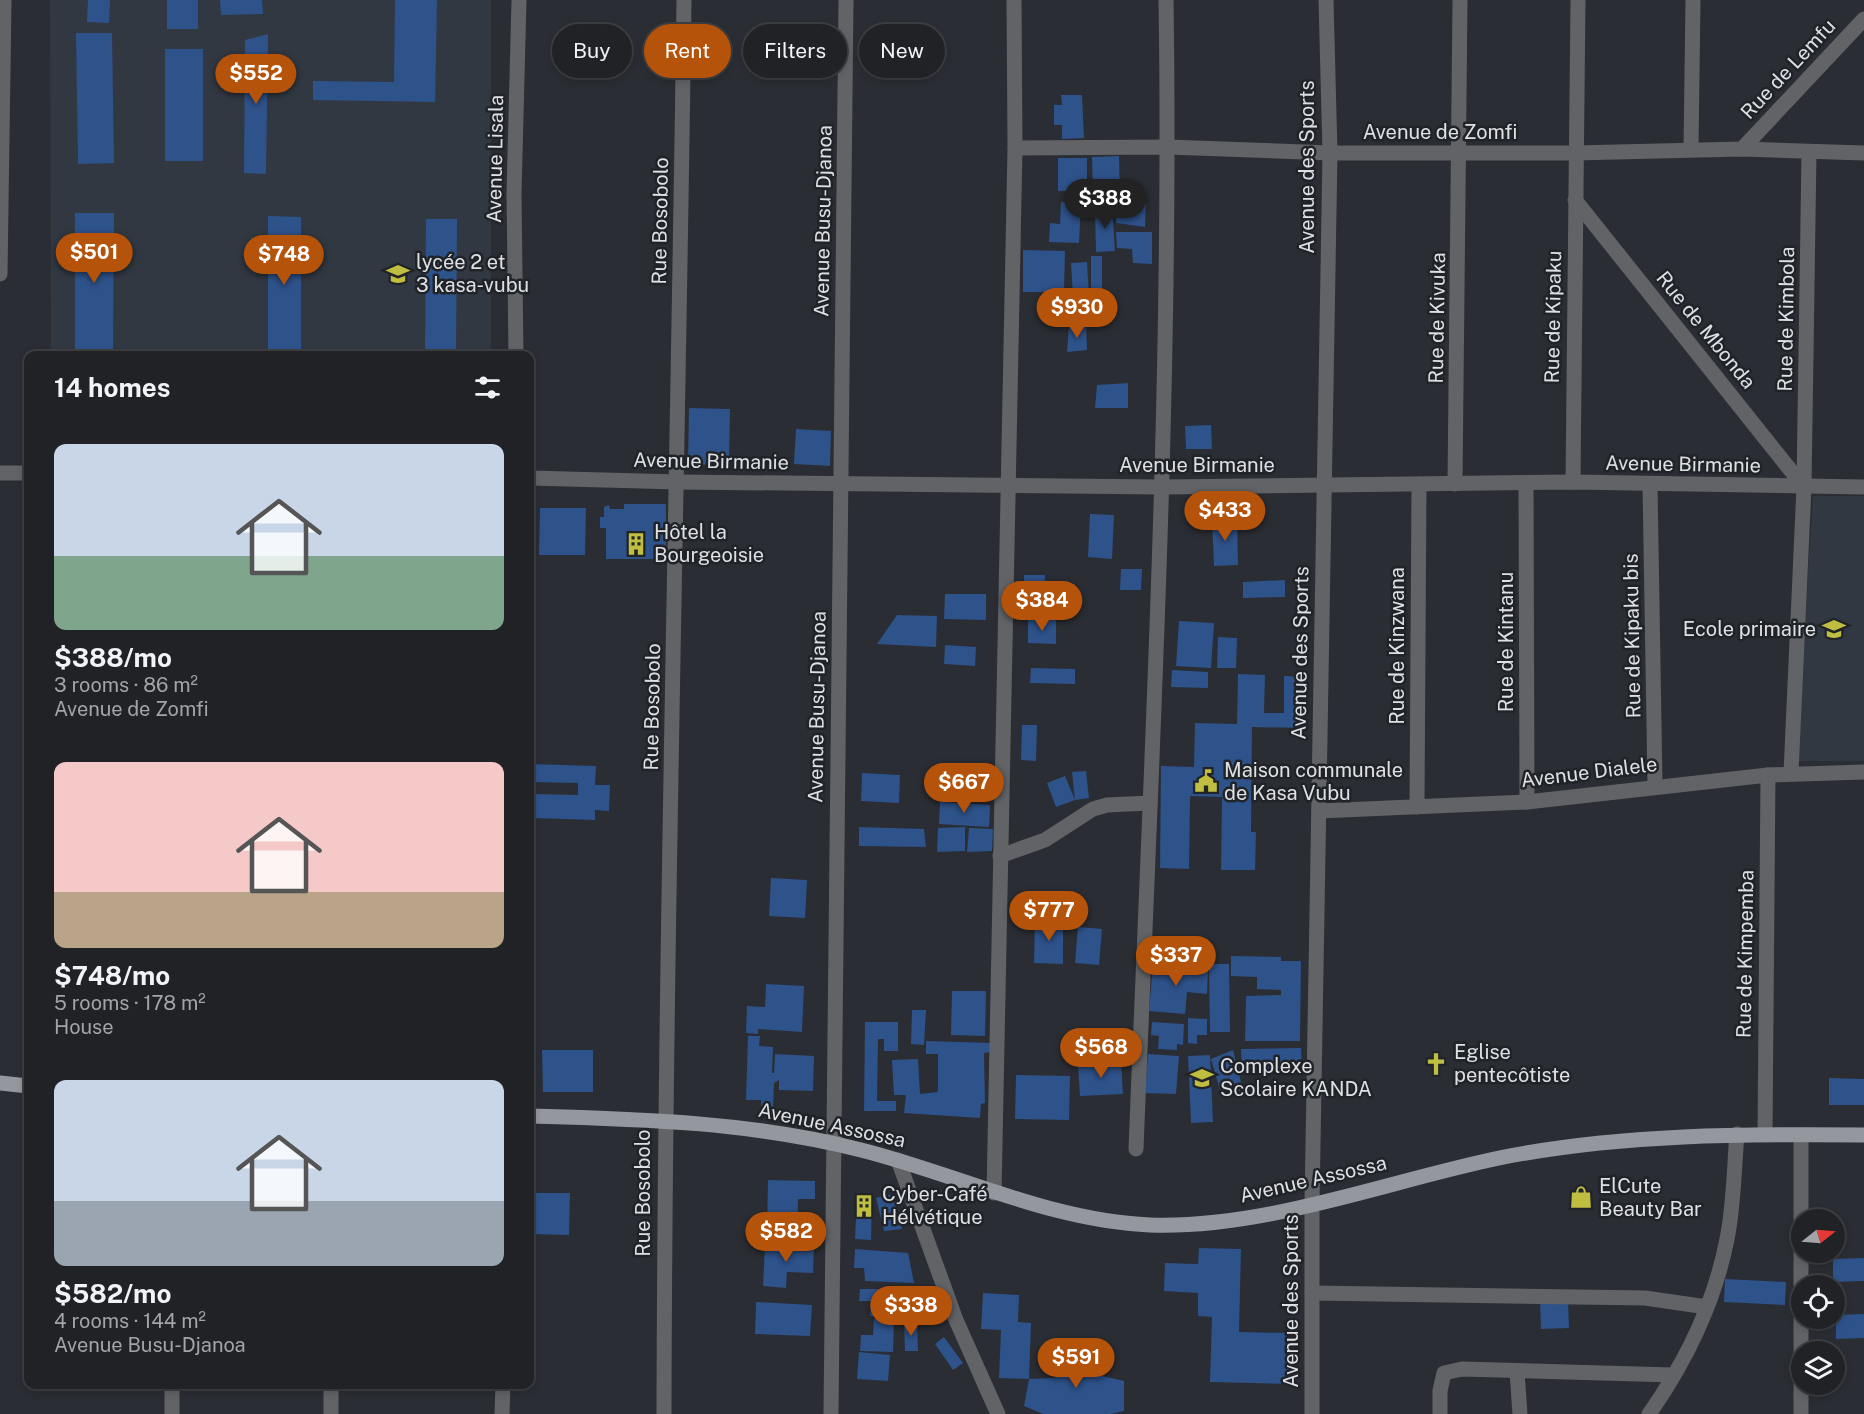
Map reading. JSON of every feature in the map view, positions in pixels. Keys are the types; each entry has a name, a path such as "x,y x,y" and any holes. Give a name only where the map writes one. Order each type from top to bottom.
{"main road":[{"path":"0,1083 24,1086"},
{"name":"Avenue Assossa","path":"534,1116 665,1120 739,1127 832,1143 898,1160 994,1193 1073,1213 1148,1225 1215,1221 1276,1213 1426,1174 1508,1156 1642,1138 1737,1134 1864,1135"}],"street":[{"path":"0,274 4,0"},
{"name":"Avenue Lisala","path":"516,351 514,193 519,0"},
{"name":"Rue Bosobolo","path":"664,1414 665,1120 678,482 684,0"},
{"name":"Avenue Busu-Djanoa","path":"831,1414 832,1143 846,0"},
{"path":"994,1193 1015,148 1014,0"},
{"path":"1136,1149 1162,487 1168,147 1166,0"},
{"name":"Avenue des Sports","path":"1312,1414 1312,1203 1330,153 1326,0"},
{"name":"Rue de Kivuka","path":"1455,484 1460,0"},
{"name":"Rue de Kipaku","path":"1573,482 1578,0"},
{"path":"1691,149 1693,0"},
{"name":"Rue de Lemfu","path":"1742,149 1864,19"},
{"name":"Avenue de Zomfi","path":"1015,148 1168,147 1330,153 1575,153 1742,149 1864,153"},
{"name":"Rue de Kimbola","path":"1804,487 1809,152"},
{"name":"Rue de Mbonda","path":"1575,200 1804,487"},
{"path":"0,472 24,473"},
{"name":"Avenue Birmanie","path":"534,477 678,482 1162,487 1573,482 1864,487"},
{"name":"Rue de Kintanu","path":"1526,483 1527,802"},
{"name":"Rue de Kinzwana","path":"1417,807 1419,484"},
{"name":"Rue de Kipaku bis","path":"1650,485 1655,785"},
{"path":"1791,773 1804,487"},
{"name":"Avenue Dialele","path":"1319,812 1527,802 1655,785 1791,773 1864,772"},
{"name":"Rue de Kimpemba","path":"1765,1134 1768,775"},
{"path":"1000,856 1045,840 1093,809 1107,805 1150,803"},
{"path":"1649,1414 1698,1331 1707,1307 1727,1238 1737,1134"},
{"path":"1801,1135 1801,1414"},
{"path":"898,1160 956,1320 998,1414"},
{"path":"1312,1293 1645,1298 1707,1307"},
{"path":"1440,1414 1440,1390 1444,1373 1462,1369 1673,1375"},
{"path":"1517,1372 1520,1414"},
{"path":"172,1389 172,1414"},
{"path":"331,1389 331,1414"},
{"path":"502,1414 503,1389"}],"shaded area":[{"path":"50,0 491,0 491,351 51,351"},
{"name":"Ecole primaire","path":"1813,496 1864,496 1864,761 1796,761"}],"building":[{"path":"88,0 110,0 109,23 87,22"},
{"path":"167,0 198,0 198,29 167,29"},
{"path":"220,0 262,0 263,14 221,15"},
{"path":"395,0 437,0 435,102 313,100 313,81 394,82"},
{"path":"76,33 112,33 114,163 78,164"},
{"path":"268,34 266,174 244,173 245,40"},
{"path":"165,49 203,49 203,161 165,161"},
{"path":"1061,95 1082,95 1084,138 1062,139 1062,125 1054,125 1054,105 1062,105"},
{"path":"1119,156 1120,195 1093,195 1092,157"},
{"path":"1058,158 1087,158 1087,191 1058,191"},
{"path":"1117,199 1146,199 1145,227 1116,223"},
{"path":"1061,202 1081,202 1079,243 1049,242 1050,223 1060,224"},
{"path":"1112,207 1115,251 1096,252 1095,209"},
{"path":"75,213 114,213 113,351 75,351"},
{"path":"268,216 301,217 301,351 268,351"},
{"path":"426,219 457,219 456,351 425,351"},
{"path":"1116,232 1152,232 1152,264 1133,263 1132,249 1117,248"},
{"path":"1023,250 1065,251 1064,292 1023,292"},
{"path":"1091,256 1102,256 1102,289 1091,289"},
{"path":"1087,262 1089,296 1073,297 1071,263"},
{"path":"1086,325 1087,350 1067,352 1069,326"},
{"path":"1128,383 1128,408 1095,408 1097,385"},
{"path":"689,408 730,409 729,465 688,464"},
{"path":"1211,425 1212,449 1186,449 1185,426"},
{"path":"796,429 831,431 830,466 794,464"},
{"name":"Hôtel la Bourgeoisie","path":"624,504 666,504 666,559 606,559 606,528 600,528 600,517 604,517 604,507 609,505 610,509 624,509"},
{"path":"540,508 586,508 585,555 539,555"},
{"path":"1090,514 1114,515 1112,559 1088,557"},
{"path":"1237,518 1238,565 1214,566 1212,519"},
{"path":"1121,569 1142,569 1141,590 1120,590"},
{"path":"1024,575 1045,575 1044,597 1024,596"},
{"path":"1285,580 1285,597 1243,598 1243,582"},
{"path":"945,594 986,594 986,620 944,619"},
{"path":"897,615 937,616 936,647 877,644"},
{"path":"1028,619 1056,620 1056,644 1028,643"},
{"path":"1179,621 1214,623 1211,668 1176,666"},
{"path":"1218,637 1237,638 1236,668 1217,668"},
{"path":"945,645 976,647 975,666 944,664"},
{"path":"1031,668 1075,669 1075,684 1030,683"},
{"path":"1172,670 1208,672 1208,688 1171,687"},
{"name":"Maison communale de Kasa Vubu","path":"1238,674 1265,675 1264,713 1284,713 1284,676 1304,677 1303,728 1252,727 1251,832 1256,832 1255,870 1221,870 1222,797 1190,796 1189,869 1160,868 1161,766 1194,767 1195,723 1237,724"},
{"path":"1022,725 1037,725 1036,761 1021,760"},
{"path":"534,764 596,766 595,785 610,785 609,811 595,810 595,820 534,818 534,794 578,795 578,783 534,782"},
{"path":"1086,771 1089,798 1075,800 1072,772"},
{"path":"862,773 900,775 899,803 861,801"},
{"path":"1065,776 1075,800 1056,807 1047,783"},
{"path":"940,802 990,805 989,827 939,824"},
{"path":"859,827 924,829 926,847 859,846"},
{"path":"965,827 965,851 937,852 938,828"},
{"path":"969,828 993,829 992,851 967,852"},
{"path":"771,878 807,880 805,918 769,916"},
{"path":"1035,920 1063,921 1063,964 1034,963"},
{"path":"1078,927 1102,929 1099,965 1075,963"},
{"path":"1231,956 1281,957 1281,961 1301,961 1300,1041 1245,1041 1246,996 1281,995 1281,990 1257,989 1257,977 1231,976"},
{"path":"1153,964 1208,968 1207,994 1187,992 1185,1014 1149,1011"},
{"path":"1209,964 1229,964 1230,1032 1210,1032"},
{"path":"766,984 804,986 802,1032 758,1029 758,1034 746,1033 747,1006 765,1007"},
{"path":"952,991 986,991 985,1036 951,1035"},
{"path":"912,1010 926,1010 924,1045 911,1044"},
{"path":"1188,1018 1207,1019 1207,1035 1197,1035 1197,1044 1188,1043"},
{"path":"865,1022 898,1022 898,1051 884,1051 884,1039 878,1039 877,1101 896,1101 896,1111 864,1111"},
{"path":"1152,1022 1184,1024 1183,1045 1177,1044 1177,1050 1158,1049 1159,1036 1151,1035"},
{"path":"748,1036 760,1036 759,1046 773,1047 772,1073 774,1073 775,1054 814,1056 813,1091 779,1090 779,1080 774,1083 773,1110 761,1109 761,1100 746,1100"},
{"path":"926,1041 992,1043 991,1052 984,1053 985,1103 981,1104 980,1118 904,1113 906,1095 894,1095 892,1060 918,1059 920,1094 938,1092 938,1054 926,1054"},
{"path":"1301,1048 1302,1072 1242,1073 1241,1049"},
{"path":"542,1050 593,1050 593,1092 543,1092"},
{"path":"1233,1050 1243,1090 1222,1097 1211,1059"},
{"path":"1148,1054 1179,1056 1176,1094 1145,1093"},
{"path":"1210,1055 1213,1122 1191,1123 1188,1056"},
{"path":"1121,1062 1123,1094 1080,1096 1078,1065"},
{"path":"1016,1075 1070,1076 1069,1120 1015,1119"},
{"path":"1829,1078 1864,1079 1864,1105 1829,1105"},
{"path":"768,1180 815,1181 815,1199 798,1199 797,1231 767,1230"},
{"path":"534,1193 570,1193 569,1235 534,1234"},
{"path":"893,1194 902,1229 884,1231 876,1198"},
{"path":"857,1195 872,1196 871,1240 855,1239 856,1217 865,1217 855,1216"},
{"path":"765,1243 814,1246 813,1273 787,1272 786,1288 763,1286"},
{"path":"1199,1248 1241,1249 1239,1332 1291,1333 1289,1384 1210,1382 1212,1317 1198,1316 1198,1293 1164,1291 1165,1263 1198,1264"},
{"path":"855,1249 908,1253 914,1283 865,1281 864,1268 854,1268"},
{"path":"1864,1258 1864,1281 1845,1282 1845,1275 1833,1275 1833,1263 1845,1263 1845,1259"},
{"path":"1725,1279 1786,1282 1785,1305 1724,1302"},
{"path":"860,1289 878,1289 878,1301 859,1301"},
{"path":"983,1293 1019,1295 1018,1322 1031,1323 1029,1379 999,1378 1001,1330 981,1329"},
{"path":"1540,1300 1568,1300 1569,1328 1541,1329"},
{"path":"756,1302 812,1305 810,1336 755,1334"},
{"path":"871,1303 893,1304 893,1317 870,1316"},
{"path":"1864,1314 1864,1338 1836,1339 1836,1329 1845,1329 1845,1315"},
{"path":"874,1319 894,1320 893,1352 860,1351 861,1335 873,1335"},
{"path":"904,1323 917,1323 918,1351 905,1351"},
{"path":"944,1337 963,1363 953,1370 935,1344"},
{"path":"1062,1348 1089,1349 1094,1374 1124,1381 1124,1411 1110,1414 1043,1414 1024,1406 1029,1379 1055,1378"},
{"path":"859,1352 890,1355 888,1381 857,1379"}],"place":[{"name":"lycée 2 et 3 kasa-vubu","path":"398,274"},
{"name":"Hôtel la Bourgeoisie","path":"636,544"},
{"name":"Ecole primaire","path":"1834,629"},
{"name":"Maison communale de Kasa Vubu","path":"1206,781"},
{"name":"Eglise pentecôtiste","path":"1436,1064"},
{"name":"Complexe Scolaire KANDA","path":"1202,1078"},
{"name":"ElCute Beauty Bar","path":"1581,1197"},
{"name":"Cyber-Café Hélvétique","path":"864,1206"}]}
